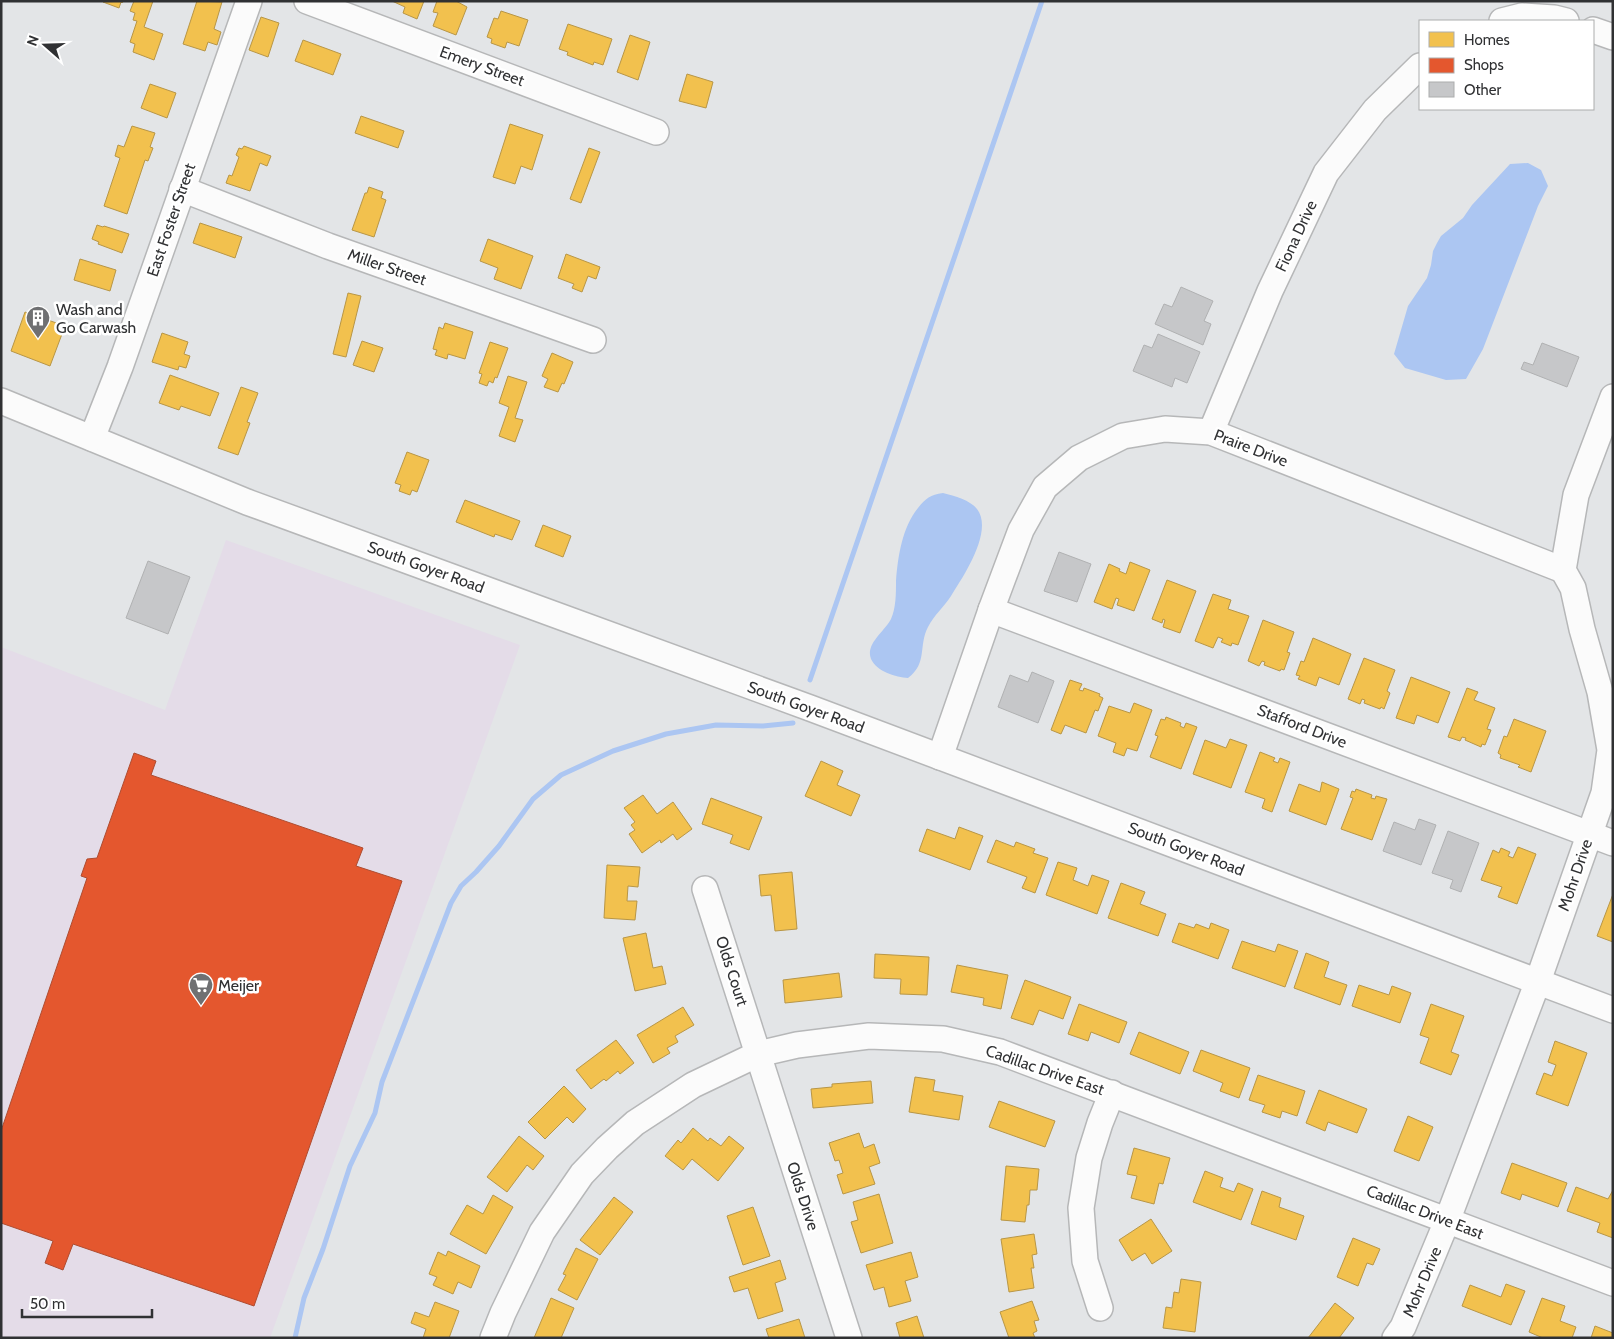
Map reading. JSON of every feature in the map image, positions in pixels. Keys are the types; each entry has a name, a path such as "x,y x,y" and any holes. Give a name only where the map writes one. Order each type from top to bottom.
{"street":[{"name":"East Foster Street","path":"92,438 120,368 249,1"},
{"name":"Emery Street","path":"307,1 656,132"},
{"path":"1506,20 1522,16 1562,20"},
{"path":"1594,30 1613,37"},
{"name":"Fiona Drive","path":"1211,432 1270,291 1326,173 1374,110 1419,67"},
{"name":"Miller Street","path":"182,189 328,246 594,340"},
{"path":"1563,570 1576,495 1613,397"},
{"name":"South Goyer Road","path":"1,400 247,502 810,708 1613,1010"},
{"name":"Praire Drive","path":"940,757 1022,530 1045,487 1079,458 1123,436 1165,429 1211,432 1563,570"},
{"name":"Mohr Drive","path":"1395,1338 1403,1327 1447,1221 1538,981 1604,793 1610,750 1600,692 1582,629 1573,588 1563,570"},
{"name":"Stafford Drive","path":"992,610 1613,843"},
{"name":"Olds Court","path":"705,889 758,1054"},
{"name":"Cadillac Drive East","path":"493,1338 542,1232 582,1174 635,1124 693,1085 758,1054 796,1045 869,1036 943,1039 1000,1052 1613,1283"},
{"name":"Olds Drive","path":"758,1054 849,1338"},
{"path":"1100,1308 1085,1260 1081,1208 1089,1158 1112,1093"}],"shaded area":[{"path":"226,540 520,645 270,1338 1,1338 1,647 165,710"}],"water":[{"path":"1528,163 1541,170 1548,186 1538,206 1483,349 1466,379 1446,380 1405,368 1394,354 1408,306 1427,278 1433,251 1441,236 1463,218 1472,205 1510,164"},
{"path":"943,493 966,501 977,509 981,518 982,529 975,554 963,577 928,627 923,641 920,660 914,672 908,678 887,673 874,664 870,653 876,638 893,615 900,552 905,533 908,524 926,499"}],"building: Homes":[{"path":"123,1 119,8 103,2"},
{"path":"134,1 153,1 144,27 163,34 154,60 133,52 135,44 130,42 137,21 133,20 135,13 130,11"},
{"path":"197,1 222,2 214,29 221,32 217,45 208,42 205,51 183,44"},
{"path":"392,1 424,1 417,19 403,13 405,7"},
{"path":"437,1 456,1 467,7 456,35 433,26 438,13 433,12"},
{"path":"501,11 528,20 519,46 507,42 505,48 491,43 492,39 487,37 494,18 498,19"},
{"path":"261,17 279,23 268,57 249,50"},
{"path":"568,24 612,39 603,65 594,62 593,65 567,55 568,52 559,49"},
{"path":"630,35 650,42 638,80 617,72"},
{"path":"303,40 341,54 333,75 295,61"},
{"path":"687,74 713,82 706,108 679,101"},
{"path":"150,84 176,93 167,118 141,108"},
{"path":"361,116 404,131 398,148 355,133"},
{"path":"510,124 543,135 532,170 521,166 515,184 493,177"},
{"path":"132,126 155,133 150,147 153,148 148,161 145,160 127,214 104,206 120,158 115,156 118,145 124,147"},
{"path":"244,146 271,156 267,166 260,163 250,191 226,183 229,175 232,176 239,157 236,155 239,148 242,149"},
{"path":"589,148 600,152 581,203 570,199"},
{"path":"369,187 383,192 381,198 386,200 374,237 352,230 365,193 367,193"},
{"path":"200,223 242,237 235,258 193,243"},
{"path":"97,225 129,234 122,253 98,244 99,242 92,239"},
{"path":"488,239 533,256 521,289 494,279 498,268 480,261"},
{"path":"566,254 600,267 596,279 588,276 582,292 572,288 574,284 558,278"},
{"path":"80,259 116,270 110,291 74,280"},
{"path":"348,293 361,296 346,357 333,354"},
{"name":"Wash and Go Carwash","path":"25,312 65,326 50,366 11,351"},
{"path":"445,323 473,332 465,359 448,354 447,359 435,355 437,350 433,349 439,327 443,329"},
{"path":"162,333 188,342 184,354 190,356 186,368 179,366 178,370 152,362"},
{"path":"362,341 383,348 374,372 353,365"},
{"path":"490,342 508,348 497,378 495,377 493,383 489,381 487,386 479,383 482,374 479,373"},
{"path":"552,353 573,362 564,384 562,383 558,392 544,387 548,379 542,376"},
{"path":"170,375 219,393 210,416 181,406 179,410 159,403"},
{"path":"508,376 527,382 515,418 523,420 515,442 499,436 509,407 499,403"},
{"path":"241,387 258,393 247,422 250,423 238,455 218,448"},
{"path":"407,452 429,460 417,492 412,490 410,495 399,491 401,485 395,483"},
{"path":"465,500 520,521 512,540 495,534 494,537 456,522"},
{"path":"543,525 571,536 563,557 535,546"},
{"path":"1130,562 1150,570 1134,611 1117,605 1119,599 1116,598 1112,609 1094,602 1109,564 1126,574"},
{"path":"1167,580 1196,591 1180,633 1163,627 1165,620 1163,619 1162,623 1152,619"},
{"path":"1213,594 1231,600 1228,609 1249,616 1238,645 1232,643 1231,646 1221,642 1223,639 1218,637 1213,648 1195,641"},
{"path":"1263,620 1294,632 1287,652 1290,653 1284,670 1281,669 1280,671 1264,665 1265,662 1262,661 1259,666 1248,661"},
{"path":"1313,638 1351,654 1339,685 1319,677 1316,686 1298,679 1300,676 1296,675 1301,661 1304,662"},
{"path":"1364,658 1395,670 1387,691 1390,693 1384,709 1364,703 1365,700 1362,699 1360,704 1348,699"},
{"path":"1411,677 1450,692 1438,723 1417,715 1414,724 1396,718"},
{"path":"1070,680 1082,684 1079,690 1083,691 1084,688 1100,694 1099,696 1103,698 1098,711 1095,710 1086,733 1065,725 1061,734 1051,730"},
{"path":"1467,688 1478,692 1474,700 1495,708 1487,729 1491,730 1485,745 1482,744 1481,747 1465,740 1466,738 1462,737 1460,741 1448,737"},
{"path":"1134,703 1152,710 1137,751 1127,748 1124,756 1113,752 1116,743 1098,736 1109,706 1130,713"},
{"path":"1166,717 1181,723 1180,726 1184,728 1186,723 1197,727 1181,769 1150,757 1158,736 1155,735 1161,719 1165,720"},
{"path":"1514,719 1546,731 1531,772 1518,767 1520,765 1500,758 1501,755 1498,753 1504,736 1507,737"},
{"path":"1230,739 1247,745 1231,788 1193,774 1205,740 1226,748"},
{"path":"1260,752 1275,758 1273,761 1278,763 1280,758 1290,762 1272,812 1262,808 1265,799 1245,792"},
{"path":"821,761 843,771 837,785 860,795 851,816 805,796"},
{"path":"1322,782 1339,789 1326,825 1289,811 1299,784 1320,792"},
{"path":"1356,789 1372,795 1371,798 1375,799 1376,796 1387,799 1372,840 1341,829 1353,798 1350,797 1352,791 1355,792"},
{"path":"643,795 657,814 673,802 692,829 677,840 673,834 661,843 660,840 642,853 629,834 635,830 631,825 635,822 624,808"},
{"path":"711,798 762,817 749,850 730,843 733,835 702,824"},
{"path":"959,827 983,836 970,870 919,851 927,829 955,839"},
{"path":"996,840 1014,847 1016,842 1035,849 1033,853 1048,858 1035,893 1022,888 1027,877 987,862"},
{"path":"1518,847 1536,854 1517,904 1498,897 1502,887 1481,880 1493,850 1499,853 1501,848 1510,852 1508,856 1513,858"},
{"path":"1058,862 1077,868 1073,880 1088,886 1092,875 1109,881 1097,914 1046,895"},
{"path":"607,865 640,867 638,887 628,886 627,901 637,901 635,920 604,918"},
{"path":"792,872 797,929 775,931 771,895 761,896 759,875"},
{"path":"1121,883 1145,892 1140,904 1166,914 1158,936 1108,918"},
{"path":"1613,894 1613,942 1597,936"},
{"path":"1179,923 1194,928 1196,924 1209,929 1211,923 1229,930 1218,959 1172,942"},
{"path":"646,933 653,968 662,966 666,984 635,991 623,938"},
{"path":"1242,941 1275,952 1278,944 1298,951 1285,987 1232,968"},
{"path":"1306,953 1329,962 1324,977 1347,985 1340,1005 1294,988"},
{"path":"875,954 929,957 927,995 900,994 901,979 874,978"},
{"path":"957,965 1008,975 1001,1009 983,1005 984,998 951,992"},
{"path":"839,973 842,997 785,1003 783,980"},
{"path":"1025,980 1071,997 1063,1019 1039,1010 1033,1025 1011,1018"},
{"path":"1359,985 1389,995 1392,986 1411,993 1400,1023 1352,1006"},
{"path":"1079,1004 1127,1022 1119,1043 1091,1032 1088,1041 1068,1034"},
{"path":"1431,1004 1464,1016 1451,1052 1459,1055 1451,1075 1420,1063 1429,1038 1420,1035"},
{"path":"683,1007 694,1025 675,1036 678,1042 667,1048 670,1053 653,1063 637,1035"},
{"path":"1139,1032 1189,1052 1180,1074 1130,1054"},
{"path":"616,1040 634,1063 620,1074 618,1071 606,1081 604,1079 591,1089 576,1070"},
{"path":"1555,1041 1587,1053 1568,1106 1536,1094 1544,1073 1552,1076 1556,1065 1548,1062"},
{"path":"1201,1050 1250,1068 1239,1098 1220,1091 1223,1083 1193,1071"},
{"path":"1258,1075 1305,1091 1297,1116 1282,1111 1280,1118 1262,1112 1265,1105 1249,1100"},
{"path":"915,1077 935,1080 933,1091 963,1096 959,1120 909,1112"},
{"path":"871,1081 873,1103 813,1108 811,1089 832,1087 832,1084"},
{"path":"564,1086 586,1109 573,1123 567,1117 545,1139 528,1122"},
{"path":"1319,1090 1367,1109 1357,1133 1328,1122 1325,1131 1306,1123"},
{"path":"999,1101 1055,1121 1045,1147 989,1127"},
{"path":"1408,1116 1433,1127 1419,1161 1394,1151"},
{"path":"693,1128 708,1141 710,1138 721,1146 729,1136 744,1148 718,1181 692,1159 683,1170 665,1156 678,1140 681,1143"},
{"path":"859,1133 864,1148 874,1144 880,1163 869,1167 875,1184 843,1194 837,1175 843,1173 839,1160 835,1161 829,1143"},
{"path":"519,1136 544,1156 533,1170 527,1165 507,1192 487,1177"},
{"path":"1134,1148 1170,1158 1163,1184 1159,1183 1154,1204 1131,1198 1137,1176 1127,1174"},
{"path":"1512,1163 1567,1183 1558,1207 1522,1194 1520,1200 1501,1193"},
{"path":"1006,1166 1039,1169 1037,1190 1030,1190 1025,1222 1001,1220"},
{"path":"1205,1171 1223,1178 1220,1187 1234,1192 1238,1183 1253,1189 1241,1220 1193,1202"},
{"path":"1576,1187 1608,1199 1613,1190 1613,1238 1597,1232 1600,1223 1567,1211"},
{"path":"1262,1191 1281,1198 1279,1207 1304,1216 1296,1240 1251,1224"},
{"path":"879,1194 893,1243 861,1253 851,1222 858,1220 853,1202"},
{"path":"493,1195 513,1207 486,1254 450,1234 467,1205 483,1214"},
{"path":"614,1197 633,1212 600,1255 580,1240"},
{"path":"753,1207 770,1256 743,1265 727,1216"},
{"path":"1151,1219 1172,1251 1152,1264 1145,1253 1132,1261 1119,1240"},
{"path":"1034,1234 1037,1254 1032,1255 1034,1268 1031,1268 1034,1288 1009,1292 1001,1239"},
{"path":"1353,1238 1380,1249 1373,1265 1367,1263 1358,1286 1337,1277"},
{"path":"576,1248 598,1259 577,1300 558,1290 566,1275 563,1274"},
{"path":"448,1251 480,1266 471,1288 458,1282 453,1294 433,1285 437,1277 429,1274 438,1252 446,1256"},
{"path":"911,1252 918,1277 905,1281 911,1301 889,1307 884,1287 874,1290 866,1265"},
{"path":"780,1260 786,1279 775,1283 783,1311 758,1319 748,1288 734,1292 729,1277"},
{"path":"1181,1279 1201,1282 1195,1332 1163,1328 1166,1307 1172,1308 1174,1292 1179,1293"},
{"path":"1506,1284 1525,1291 1511,1325 1462,1306 1470,1285 1501,1297"},
{"path":"551,1298 574,1308 561,1338 534,1338"},
{"path":"1542,1298 1565,1306 1560,1321 1576,1327 1572,1338 1543,1338 1529,1332"},
{"path":"1032,1301 1039,1320 1034,1321 1037,1331 1033,1333 1035,1338 1009,1338 1000,1312"},
{"path":"435,1302 459,1311 449,1338 423,1338 426,1329 411,1323 415,1312 429,1317"},
{"path":"1335,1303 1354,1318 1339,1338 1308,1338"},
{"path":"917,1316 924,1338 900,1338 896,1323"},
{"path":"799,1319 805,1338 769,1338 766,1329"},
{"path":"1595,1326 1613,1333 1613,1338 1591,1338"}],"building: Shops":[{"name":"Meijer","path":"134,753 156,761 151,775 363,848 356,866 402,881 254,1306 73,1244 63,1270 45,1263 53,1241 1,1223 1,1131 87,878 81,876 87,859 97,858"}],"building: Other":[{"path":"1181,287 1213,301 1204,321 1211,324 1203,345 1155,324 1164,304 1172,307"},
{"path":"1158,334 1200,352 1187,383 1175,378 1172,387 1133,371 1144,345 1152,348"},
{"path":"1542,343 1579,357 1567,387 1521,369 1524,362 1533,365"},
{"path":"1059,552 1091,564 1077,602 1044,591"},
{"path":"148,561 190,577 168,634 126,618"},
{"path":"1032,672 1054,681 1038,723 998,707 1010,675 1028,682"},
{"path":"1419,819 1436,825 1421,865 1383,851 1394,822 1415,830"},
{"path":"1448,831 1479,843 1461,892 1450,888 1453,880 1432,873"}],"waterway":[{"path":"810,680 1042,1"},
{"path":"295,1338 304,1298 323,1249 350,1166 375,1113 382,1082 451,903 461,886 499,846 533,799 561,775 613,751 666,734 716,725 763,726 793,723"}],"place":[{"name":"Wash and Go Carwash","path":"38,339"},
{"name":"Meijer","path":"201,1006"}]}
